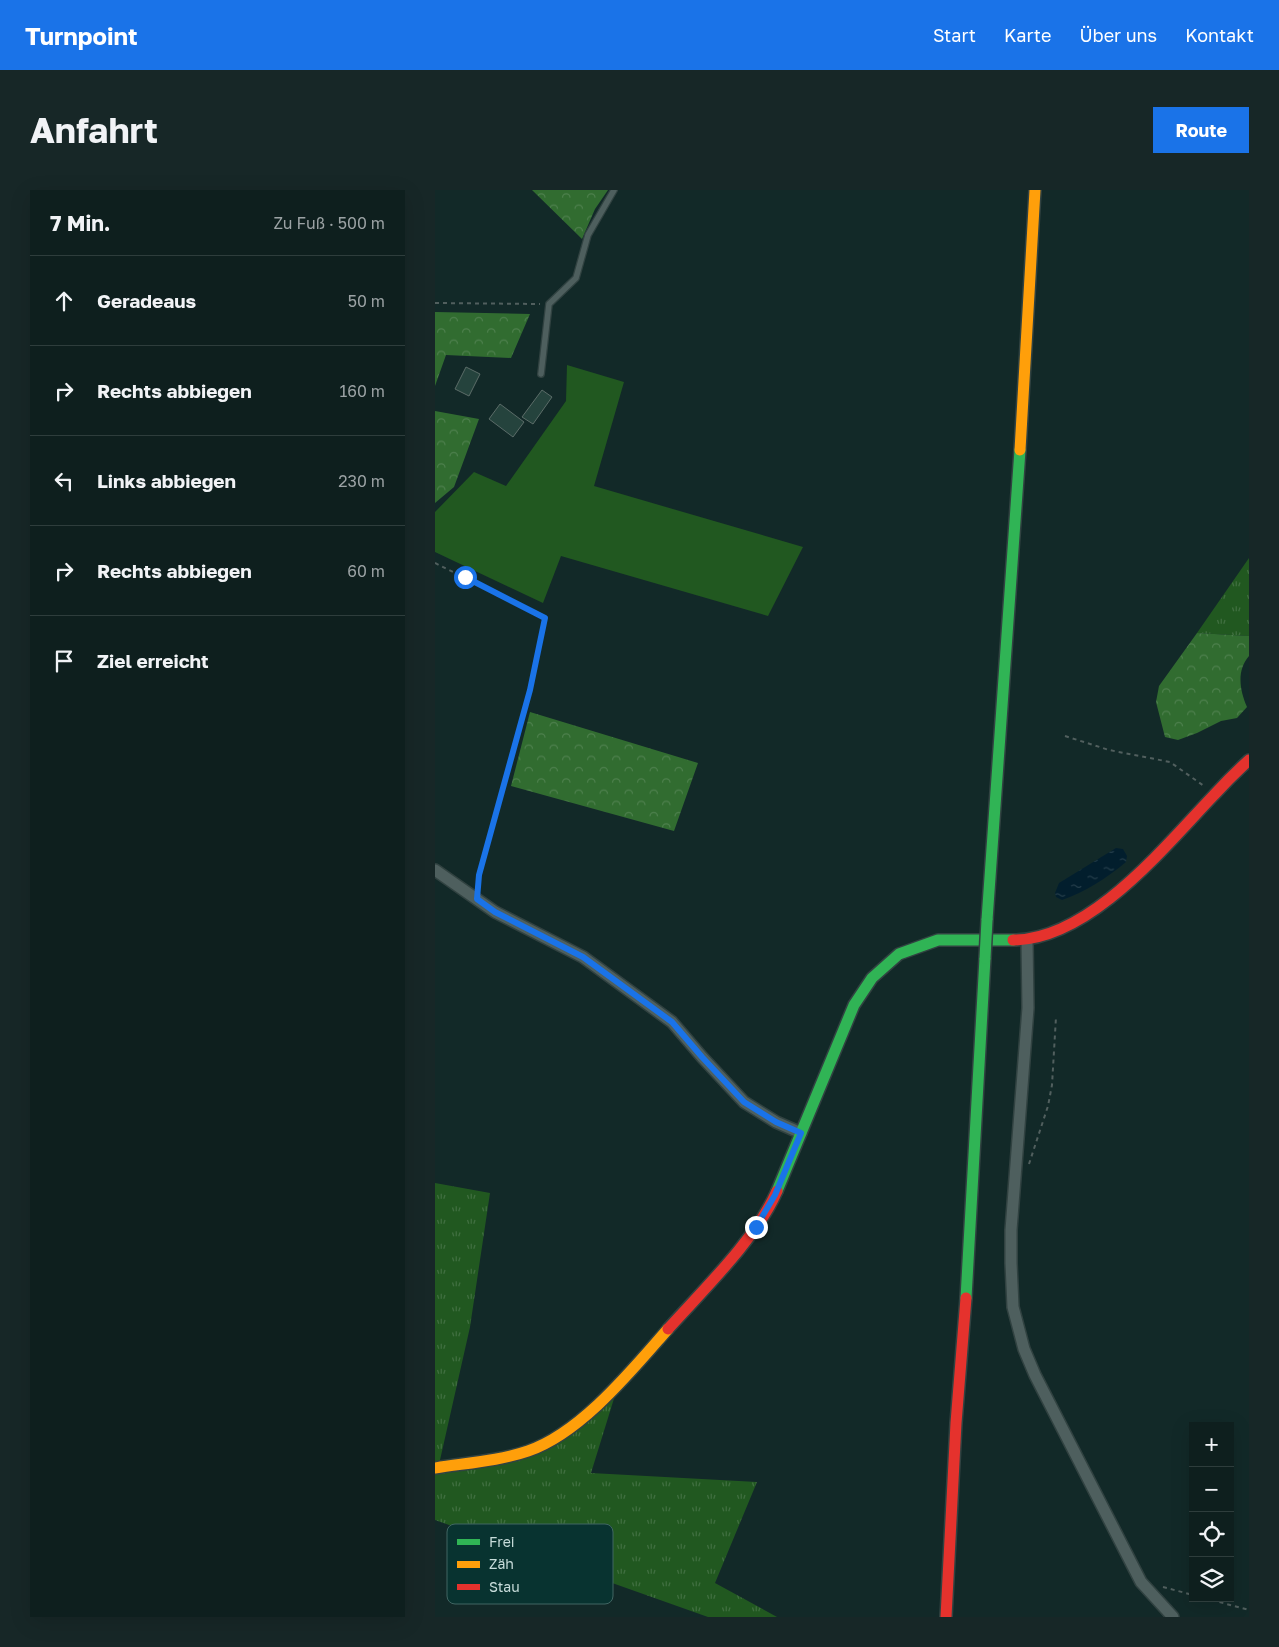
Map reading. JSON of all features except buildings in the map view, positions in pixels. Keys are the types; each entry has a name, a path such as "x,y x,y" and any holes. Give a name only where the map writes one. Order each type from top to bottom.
{"main road":[{"path":"947,1617 955,1442 966,1292 987,920 1023,409 1035,190"},
{"path":"435,1468 510,1456 530,1450 549,1441 592,1409 635,1366 728,1262 756,1227 775,1195 854,1005 872,978 899,954 937,940 1027,940 1055,932 1081,919 1154,860 1215,793 1249,760"}],"street":[{"path":"435,870 495,912 583,957 672,1022 744,1102 776,1122 801,1133"},
{"path":"1027,940 1028,1008 1011,1230 1013,1307 1024,1349 1035,1375 1141,1582 1173,1617"}],"lane":[{"path":"541,374 549,304 576,278 588,235 614,190"}],"path":[{"path":"435,303 549,304"},
{"path":"435,563 545,618 527,699 479,875 477,899"},
{"path":"1065,736 1109,750 1170,762 1215,793"},
{"path":"1027,1168 1048,1106 1052,1085 1056,1017"},
{"path":"1160,1586 1189,1594"},
{"path":"1219,1602 1249,1610"}],"green space":[{"path":"532,190 608,190 595,209 582,239"},
{"path":"435,312 530,314 511,358 446,355 435,386"},
{"path":"567,365 624,382 594,486 803,547 768,616 561,556 543,603 435,552 435,512 474,472 506,486 566,401"},
{"path":"435,411 479,419 454,487 435,503"},
{"path":"1249,558 1249,636 1197,633"},
{"path":"1197,633 1249,636 1249,656 1242,668 1241,675 1241,688 1247,707 1237,718 1221,721 1178,740 1165,737 1156,702 1159,686"},
{"path":"530,712 698,763 674,831 511,786"},
{"path":"435,1183 490,1193 470,1327 440,1460 435,1462"},
{"path":"616,1392 591,1473 757,1482 715,1583 777,1617 708,1617 613,1583 613,1524 447,1524 435,1520 435,1470 530,1452"}],"water":[{"path":"1116,848 1123,849 1127,856 1126,862 1103,879 1079,893 1062,900 1056,897 1055,893 1059,883"}],"traffic: fast":[{"path":"987,920 1020,450"},
{"path":"985,958 987,920"},
{"path":"777,1191 854,1005 872,978 899,954 938,940 1013,940"},
{"path":"966,1298 985,958"}],"traffic: slow":[{"path":"1020,450 1035,190"},
{"path":"435,1468 506,1457 528,1451 548,1442 567,1430 604,1399 668,1329"}],"traffic: jam":[{"path":"1013,940 1042,936 1070,925 1098,908 1149,863 1249,760"},
{"path":"668,1329 743,1245 768,1209 777,1191"},
{"path":"946,1617 956,1423 966,1298"}],"route":[{"path":"465,577 545,618 530,690 479,875 477,899 495,912 583,957 672,1022 744,1102 776,1122 801,1133 775,1195 756,1227"}]}
